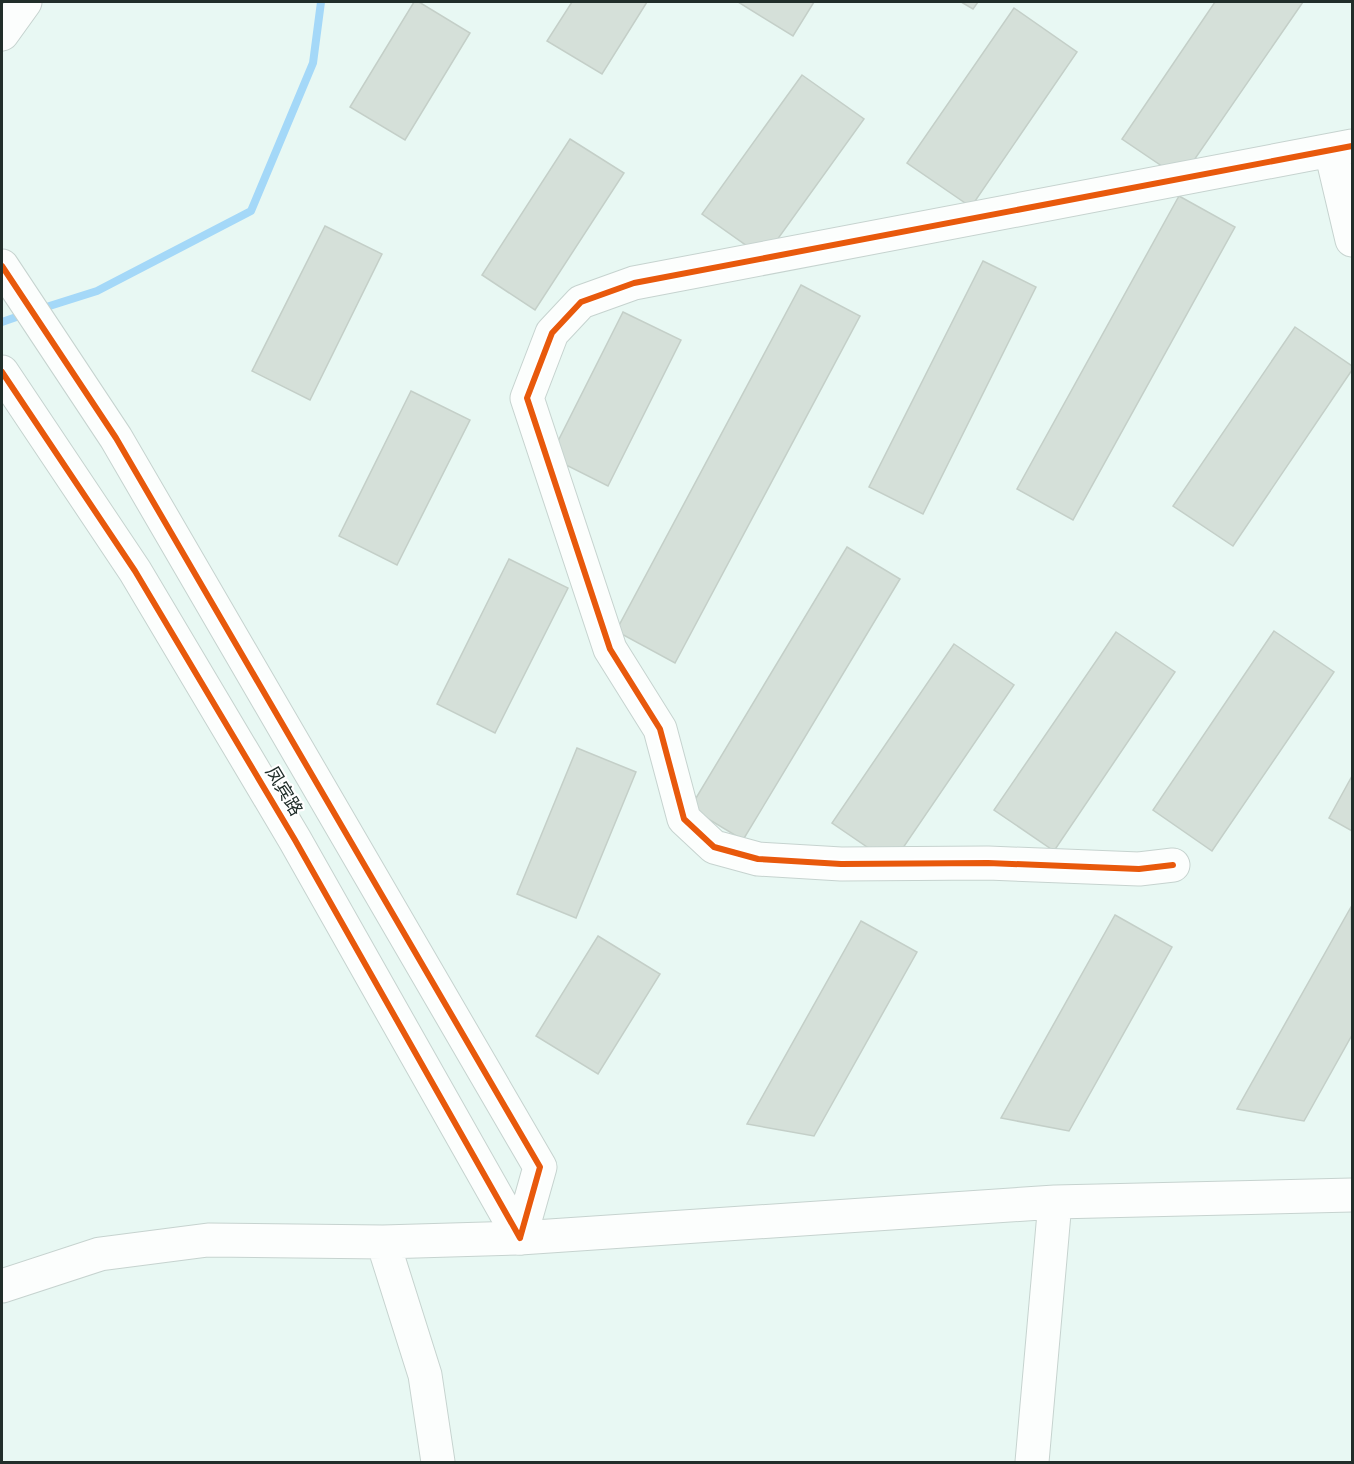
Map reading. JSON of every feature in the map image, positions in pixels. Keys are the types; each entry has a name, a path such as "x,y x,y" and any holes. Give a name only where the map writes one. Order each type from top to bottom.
{"street":[{"path":"2,34 25,2"},
{"path":"1173,865 1139,869 988,862 841,864 758,859 714,847 684,819 660,729 610,649 527,398 552,333 581,302 634,283 1342,148 1353,240"},
{"path":"2,266 116,438 540,1167 520,1238"},
{"name":"凤宾路","path":"2,372 135,571 284,820 520,1238"},
{"path":"2,1286 99,1254 208,1240 383,1242 520,1238 1055,1202 1353,1195"},
{"path":"1033,1462 1055,1202"},
{"path":"383,1242 425,1375 438,1462"}],"building":[{"path":"414,2 419,2 470,33 405,140 350,107"},
{"path":"572,2 647,2 602,74 547,41"},
{"path":"738,2 814,2 793,36"},
{"path":"961,2 978,2 973,9"},
{"path":"1215,2 1303,2 1181,179 1122,139"},
{"path":"1014,8 1077,52 971,207 907,163"},
{"path":"802,75 864,119 764,258 702,214"},
{"path":"570,139 624,173 535,310 482,275"},
{"path":"1179,196 1235,227 1073,520 1017,489"},
{"path":"325,226 382,254 310,400 252,371"},
{"path":"983,261 1036,287 923,514 869,487"},
{"path":"801,285 860,316 675,663 616,631"},
{"path":"623,312 681,340 608,486 550,457"},
{"path":"1295,327 1352,366 1352,370 1233,546 1173,506"},
{"path":"411,391 470,420 397,565 339,536"},
{"path":"847,547 900,579 743,840 690,808"},
{"path":"509,559 568,588 495,733 437,704"},
{"path":"1274,631 1334,672 1212,851 1153,810"},
{"path":"1116,632 1175,672 1054,851 994,810"},
{"path":"954,644 1014,685 892,864 832,823"},
{"path":"577,748 636,772 576,918 517,894"},
{"path":"1352,776 1352,831 1329,818"},
{"path":"1351,907 1352,1035 1304,1121 1237,1109"},
{"path":"1115,915 1172,947 1069,1131 1001,1118"},
{"path":"861,921 917,952 814,1136 747,1124"},
{"path":"598,936 660,974 598,1074 536,1036"}],"waterway":[{"path":"40,309 97,291 251,211 313,63 321,2"},
{"path":"2,322 25,314"}],"cycle path":[{"path":"1173,865 1139,869 988,863 841,864 758,859 714,847 684,819 660,729 610,649 527,398 552,333 581,302 634,283 1352,146"},
{"path":"2,266 116,438 540,1167 520,1238"},
{"path":"2,372 135,571 295,840 520,1238"}]}
